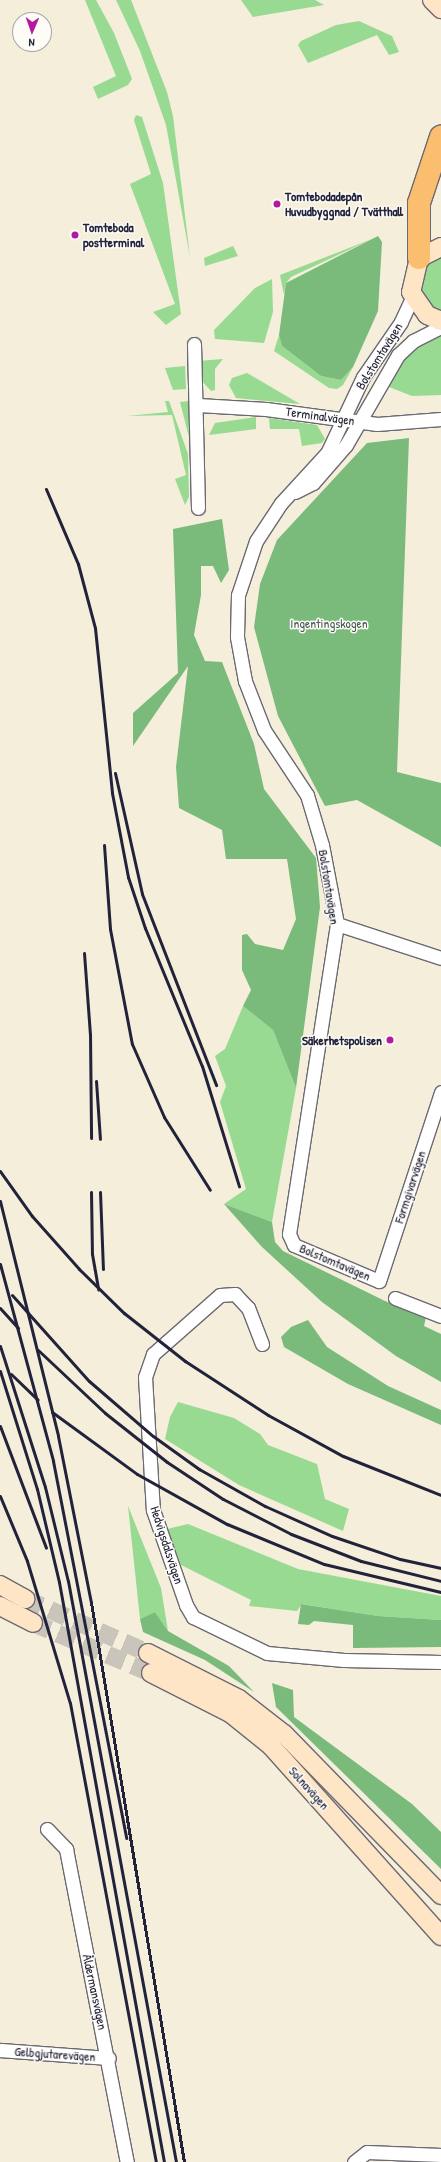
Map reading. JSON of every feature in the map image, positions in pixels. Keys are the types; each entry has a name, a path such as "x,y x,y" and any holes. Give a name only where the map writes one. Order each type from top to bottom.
{"highway":[{"path":"419,258 419,203 441,137"}],"main road":[{"path":"432,0 441,9"},
{"path":"441,247 419,258 412,276 412,298 427,315 441,321"},
{"path":"0,1585 26,1599"},
{"path":"0,1606 33,1623"},
{"name":"Solnavägen","path":"148,1653 239,1699 284,1734 441,1895"},
{"name":"Solnavägen","path":"151,1673 230,1713 271,1746 441,1936"}],"street":[{"name":"Bolstomtavägen","path":"379,1281 294,1245 289,1234 337,924 314,814 307,795 264,730 246,681 237,637 238,595 246,566 256,541 281,503 293,492 327,453 363,377 401,322 412,298"},
{"name":"Bolstomtavägen","path":"293,492 313,483 332,463 398,355 413,341 441,327"},
{"path":"194,344 198,405 198,508"},
{"name":"Terminalvägen","path":"198,405 266,409 358,422 398,424 441,419"},
{"path":"337,924 441,958"},
{"name":"Formgivarvägen","path":"379,1281 441,1092"},
{"name":"Hedvigsdalsvägen","path":"262,1344 248,1308 235,1294 220,1296 153,1354 145,1377 153,1510 186,1605 194,1617 267,1653 344,1660 441,1662"},
{"path":"395,1298 441,1316"},
{"name":"Åldermansvägen","path":"47,1829 66,1849 109,2058 127,2162"},
{"name":"Gelbgjutarevägen","path":"0,2050 109,2058"},
{"path":"354,2162 367,2152 441,2155"}],"green space":[{"path":"85,0 96,0 114,33 132,79 128,85 98,99 93,87 116,76"},
{"path":"116,0 131,0 167,92 173,116 190,257 166,125 140,51"},
{"path":"241,0 315,0 324,5 253,17"},
{"path":"359,21 392,36 399,52 389,55 377,35 308,63 298,45 301,41 336,25"},
{"path":"136,115 142,117 163,183 181,314 166,325 153,312 175,304 130,184 151,174 134,120"},
{"path":"378,236 382,242 378,311 353,367 341,380 321,376 282,346 279,335 286,283"},
{"path":"372,239 291,277 286,283 284,295 280,275"},
{"path":"233,246 238,256 205,266 204,258"},
{"path":"441,256 441,312 420,297 421,266"},
{"path":"272,279 273,312 264,343 215,339 214,330 255,288"},
{"path":"279,335 282,346 321,376 341,380 353,367 343,385 337,389 329,388 274,351"},
{"path":"441,335 441,395 412,396 384,385 408,351"},
{"path":"223,359 215,369 215,390 211,391 200,379 198,361"},
{"path":"185,366 186,389 173,390 165,368"},
{"path":"247,373 300,404 236,398 229,385 232,378"},
{"path":"165,401 169,401 188,454 189,497 185,505 175,479 186,475 172,415 127,416 168,412"},
{"path":"189,401 192,449 180,402"},
{"path":"256,417 256,429 209,435 215,423"},
{"path":"269,418 317,425 325,439 322,443 302,446 299,429 270,429"},
{"name":"Ingentingskogen","path":"409,438 397,772 441,783 441,847 357,800 325,806 278,716 254,627 260,584 277,540 367,443"},
{"path":"222,519 229,570 221,583 213,566 201,566 201,595 194,635 205,661 222,662 254,744 264,789 316,858 320,907 296,1088 273,1030 243,1006 251,990 242,970 242,935 247,934 255,944 283,950 296,919 287,859 226,859 222,830 179,808 176,767 188,666 133,746 133,713 178,673 173,529"},
{"path":"243,1006 273,1030 296,1088 272,1222 224,1204 246,1189 220,1102 226,1086 215,1056 225,1049"},
{"path":"224,1204 272,1222 275,1242 283,1251 385,1301 426,1317 424,1326 441,1334 441,1382 396,1356 322,1302 262,1247"},
{"path":"308,1320 327,1347 388,1386 441,1410 441,1425 348,1384 284,1347 281,1337 291,1327"},
{"path":"178,1402 234,1418 260,1434 268,1445 317,1464 325,1499 349,1509 343,1531 239,1485 165,1439 170,1417"},
{"path":"128,1506 161,1588 168,1631 155,1612 140,1619"},
{"path":"188,1524 298,1569 441,1596 441,1620 378,1616 302,1604 297,1611 249,1606 251,1600 181,1565 167,1529"},
{"path":"301,1604 378,1616 441,1620 441,1647 353,1648 353,1625 314,1621 309,1625 298,1624"},
{"path":"155,1612 168,1631 229,1666 254,1692 205,1660 143,1632 140,1619"},
{"path":"272,1683 293,1690 294,1717 412,1804 441,1832 441,1869 276,1707"}],"tunnel":[{"path":"25,1599 148,1653"},
{"path":"33,1623 151,1673"}],"railway":[{"path":"46,489 78,564 95,628 112,793 128,877 145,928 202,1066 239,1186"},
{"path":"115,773 142,894 216,1085"},
{"path":"104,845 110,929 132,1044 164,1117 210,1190"},
{"path":"84,953 90,1034 91,1138"},
{"path":"96,1081 100,1139"},
{"path":"0,1171 32,1216 79,1269 124,1313 185,1361 268,1415 343,1456 441,1495"},
{"path":"91,1192 92,1254 98,1289"},
{"path":"100,1192 103,1269"},
{"path":"0,1201 58,1436 91,1602 184,2162"},
{"path":"0,1264 53,1461 126,1838"},
{"path":"12,1295 89,1381 153,1436 199,1469 265,1506 332,1536 400,1559 441,1568"},
{"path":"0,1308 18,1328"},
{"path":"0,1346 45,1487 68,1581 176,2162"},
{"path":"38,1350 105,1413 167,1462 223,1499 291,1534 361,1561 441,1581"},
{"path":"0,1371 37,1489 59,1582 164,2162"},
{"path":"11,1374 38,1400"},
{"path":"52,1412 137,1474 227,1524 324,1564 441,1592"},
{"path":"0,1426 46,1548"},
{"path":"0,1496 27,1561 70,1703 156,2162"}],"place":[{"name":"Tomtebodadepån Huvudbyggnad / Tvätthall","path":"277,204"},
{"name":"Tomteboda postterminal","path":"75,235"},
{"name":"Säkerhetspolisen","path":"390,1040"}]}
